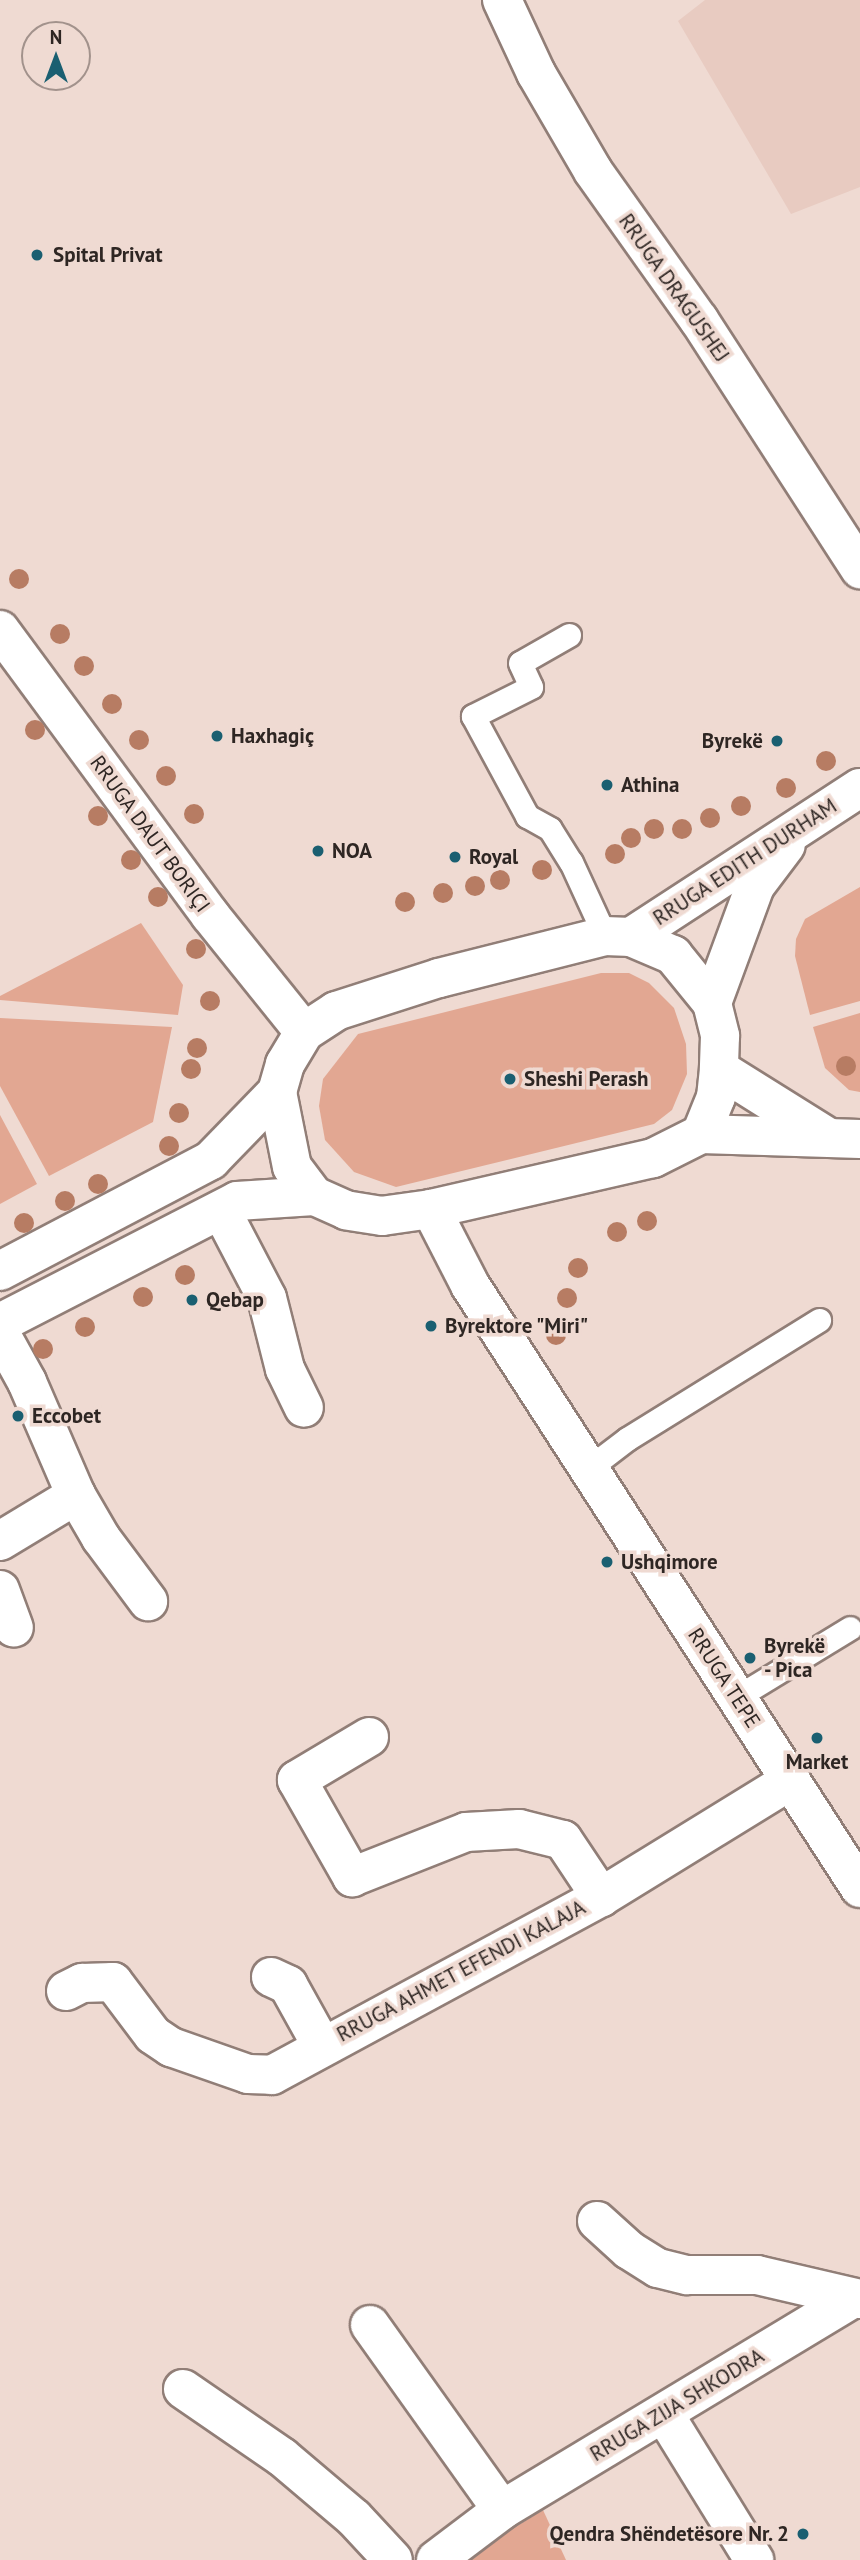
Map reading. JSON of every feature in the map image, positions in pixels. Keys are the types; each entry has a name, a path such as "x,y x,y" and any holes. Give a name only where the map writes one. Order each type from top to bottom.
{"street":[{"name":"RRUGA DRAGUSHEJ","path":"502,0 536,73 593,172 699,320 855,549"},
{"name":"RRUGA DAUT BORIÇI","path":"1,631 144,826 304,1032"},
{"name":"RRUGA EDITH DURHAM","path":"618,936 860,788"},
{"path":"712,1003 755,886 810,818"},
{"path":"314,1196 292,1167 277,1092 285,1064 304,1032 335,1011 426,982 618,936 673,955 712,1003 720,1036 719,1069 716,1097 701,1134"},
{"path":"719,1069 844,1138"},
{"path":"0,1271 211,1160 277,1092"},
{"path":"0,1324 237,1201 314,1196 346,1210 382,1216 431,1209 653,1158 701,1134 844,1138"},
{"name":"RRUGA TEPE","path":"431,1209 470,1284 860,1888"},
{"path":"221,1210 267,1298 277,1347 304,1408"},
{"path":"0,1333 27,1382 76,1495 101,1538 148,1601"},
{"path":"0,1541 76,1495"},
{"path":"0,1590 14,1628"},
{"name":"RRUGA AHMET EFENDI KALAJA","path":"369,1737 297,1780 352,1877 466,1832 519,1829 563,1840 601,1897"},
{"name":"RRUGA AHMET EFENDI KALAJA","path":"66,1991 82,1983 113,1982 162,2041 248,2074 272,2075 601,1897 791,1780"},
{"name":"RRUGA AHMET EFENDI KALAJA","path":"271,1977 288,1985 322,2046"},
{"name":"RRUGA ZIJA SHKODRA","path":"597,2221 629,2250 658,2268 687,2275 757,2275 856,2299"},
{"name":"RRUGA ZIJA SHKODRA","path":"436,2560 502,2510 856,2299"},
{"path":"370,2325 502,2510"},
{"path":"183,2389 282,2457 354,2518 393,2560"},
{"path":"664,2414 754,2560"}],"lane":[{"path":"569,635 520,663 531,687 473,716 527,816 550,829 591,900 618,936"},
{"path":"589,1468 627,1439 819,1320"},
{"path":"737,1697 850,1628"}],"shaded area":[{"path":"705,0 860,0 860,187 791,214 678,21"},
{"path":"860,887 860,1001 810,1015 795,956 796,939 805,919"},
{"path":"141,923 183,985 178,1015 0,1000 0,996"},
{"path":"601,973 629,973 649,983 674,1008 686,1044 687,1074 672,1110 654,1124 396,1187 354,1172 325,1140 319,1106 323,1079 358,1034"},
{"path":"860,1013 860,1092 849,1090 825,1068 813,1027"},
{"path":"0,1018 172,1027 153,1122 49,1176 0,1086"},
{"path":"0,1115 37,1184 0,1204"},
{"path":"543,2510 566,2560 462,2560"}],"place":[{"name":"Spital Privat","path":"37,255"},
{"name":"Haxhagiç","path":"217,736"},
{"name":"Byrekë","path":"777,741"},
{"name":"Athina","path":"607,785"},
{"name":"NOA","path":"318,851"},
{"name":"Royal","path":"455,857"},
{"name":"Sheshi Perash","path":"510,1079"},
{"name":"Qebap","path":"192,1300"},
{"name":"Byrektore \"Miri\"","path":"431,1326"},
{"name":"Eccobet","path":"18,1416"},
{"name":"Ushqimore","path":"607,1562"},
{"name":"Byrekë - Pica","path":"750,1658"},
{"name":"Market","path":"817,1738"},
{"name":"Qendra Shëndetësore Nr. 2","path":"803,2534"}]}
